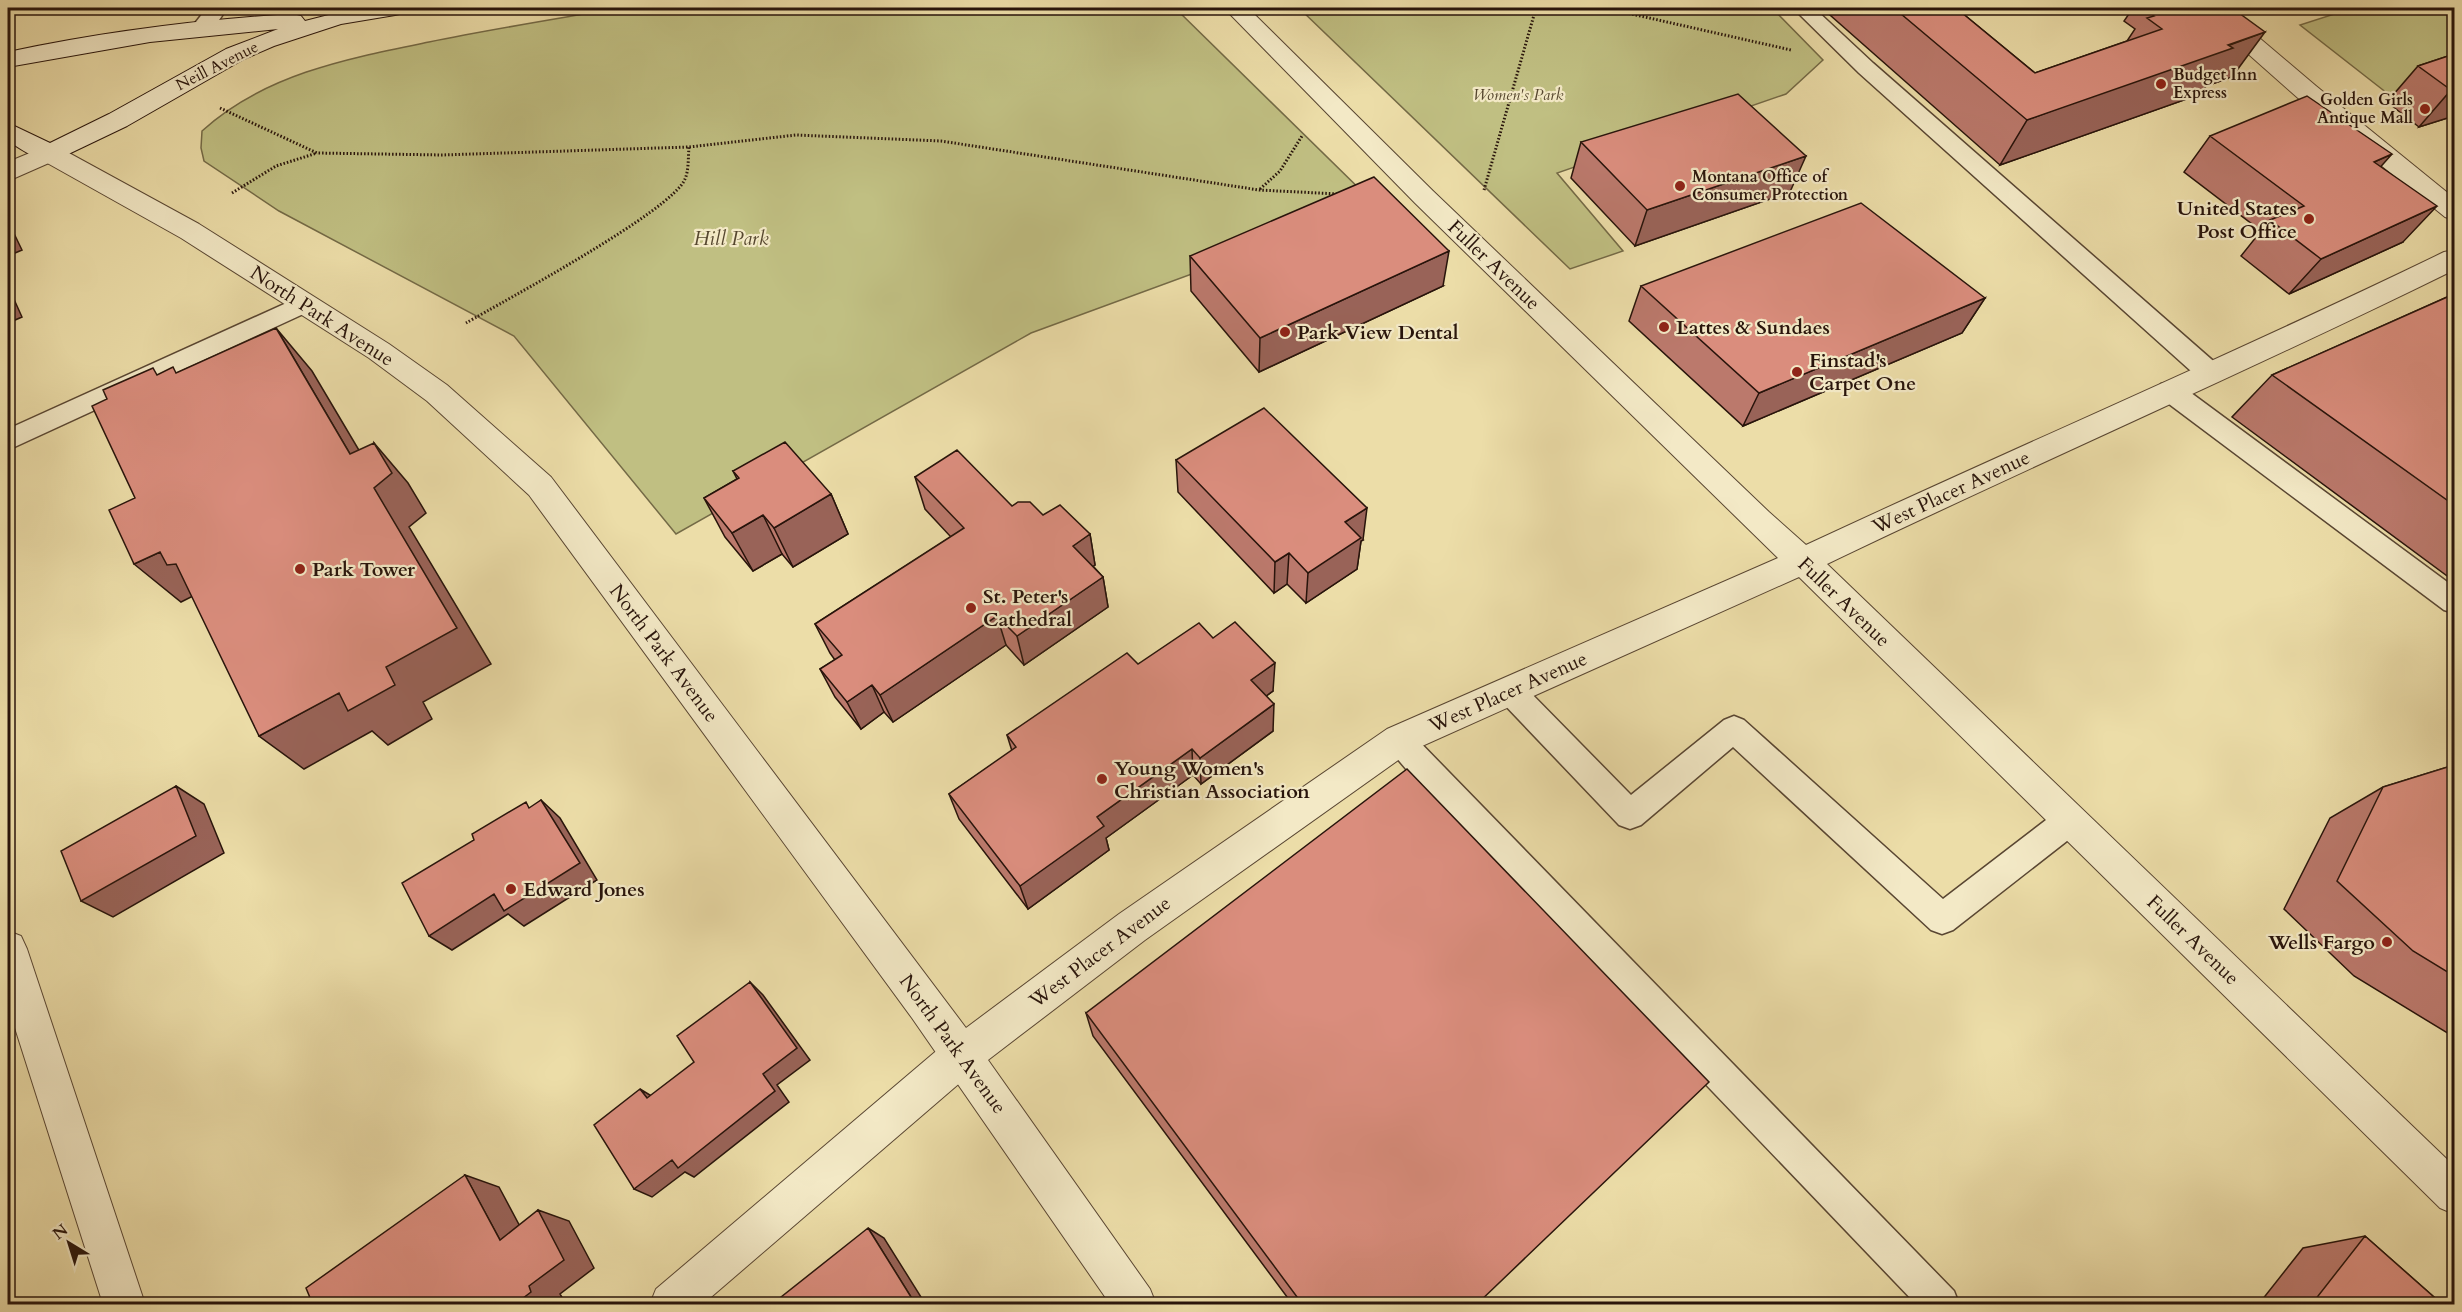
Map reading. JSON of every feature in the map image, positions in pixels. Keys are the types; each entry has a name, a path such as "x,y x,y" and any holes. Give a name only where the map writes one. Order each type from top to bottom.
{"street":[{"name":"Neill Avenue","path":"49,153 118,120 235,54 337,18 395,8"},
{"name":"Fuller Avenue","path":"1235,8 1424,197 1758,521 1803,561 2454,1194"},
{"path":"2210,8 2307,92 2454,211"},
{"path":"8,59 90,42 202,27 337,18"},
{"name":"North Park Avenue","path":"8,131 190,231 379,351 437,393 540,486 962,1055 1135,1305"},
{"path":"8,172 49,153"},
{"name":"West Placer Avenue","path":"671,1305 962,1055 1132,927 1399,740 1803,561 2170,391 2298,335 2454,259"},
{"path":"8,949 124,1305"}],"lane":[{"path":"202,27 217,8"},
{"path":"1803,8 1866,68 2210,373"},
{"path":"8,440 304,304"},
{"path":"2170,391 2454,602"},
{"path":"1510,691 1630,815 1734,729 1942,919 2070,820"},
{"path":"1399,740 1443,789 1941,1305"}],"path":[{"path":"1484,190 1536,8"},
{"path":"1605,8 1866,68"},
{"path":"217,106 317,153"},
{"path":"232,194 276,166 317,153 442,155 689,147 796,135 941,141 1259,190 1341,194"},
{"path":"1259,190 1280,171 1302,136"},
{"path":"466,323 570,264 670,199 684,178 689,147"}],"green space":[{"name":"Hill Park","path":"619,8 1175,8 1377,206 1031,333 676,534 514,336 279,211 204,161 201,148 202,131 226,111 253,95 309,71 399,48"},
{"name":"Women's Park","path":"1299,8 1772,8 1823,60 1786,94 1557,173 1623,251 1570,269"},
{"path":"2353,8 2454,8 2454,76 2392,97 2300,25"}],"building":[{"path":"1894,8 1956,8 2035,73 2162,29 2147,18 2154,16 2147,11 2156,8 2232,8 2265,32 2228,45 2233,48 2027,120"},
{"path":"2454,54 2454,89 2451,90 2418,66"},
{"path":"1738,94 1806,156 1647,210 1581,142"},
{"path":"2307,96 2392,154 2374,162 2437,206 2321,259 2270,220 2304,206 2210,136"},
{"path":"1374,177 1449,251 1260,338 1190,256"},
{"path":"1861,203 1985,298 1759,393 1641,286"},
{"path":"2454,294 2454,505 2272,375"},
{"name":"Park Tower","path":"276,328 350,454 374,443 392,473 374,488 457,628 386,667 395,685 348,711 339,693 259,736 176,564 167,565 160,552 134,564 109,510 135,498 92,406 107,399 103,390 153,368 157,375 173,367 176,373"},
{"path":"1264,408 1367,508 1345,522 1361,538 1308,573 1289,553 1275,562 1176,460"},
{"path":"785,442 831,494 774,528 763,515 732,533 704,498 739,478 733,471"},
{"path":"957,450 1012,506 1018,502 1030,502 1043,515 1060,505 1090,534 1073,546 1103,577 1017,636 997,616 880,695 872,685 847,702 820,669 842,655 815,624 964,528 915,477"},
{"name":"Young Women's Christian Association","path":"1235,622 1275,663 1251,680 1274,704 1200,758 1192,749 1097,817 1104,826 1020,886 949,794 1016,747 1007,735 1127,653 1138,664 1199,623 1213,638"},
{"path":"2454,765 2454,976 2413,951 2337,881 2383,787"},
{"path":"1407,769 1709,1082 1476,1305 1303,1305 1086,1013"},
{"path":"176,786 196,836 81,901 61,851"},
{"name":"Edward Jones","path":"541,800 580,863 504,911 494,894 429,936 402,883 474,840 472,834 526,802 529,808"},
{"path":"750,982 797,1048 763,1074 775,1091 678,1168 672,1160 634,1189 594,1125 640,1089 647,1098 694,1062 677,1036"},
{"path":"465,1175 500,1240 538,1210 564,1260 529,1286 531,1292 514,1305 313,1305 306,1288"},
{"path":"868,1228 916,1305 771,1305"},
{"path":"2365,1236 2443,1305 2311,1305"}],"place":[{"name":"Budget Inn Express","path":"2161,84"},
{"name":"Golden Girls Antique Mall","path":"2425,109"},
{"name":"Montana Office of Consumer Protection","path":"1680,186"},
{"name":"United States Post Office","path":"2309,219"},
{"name":"Lattes & Sundaes","path":"1664,327"},
{"name":"Park View Dental","path":"1285,332"},
{"name":"Finstad's Carpet One","path":"1797,372"},
{"name":"Park Tower","path":"300,569"},
{"name":"St. Peter's Cathedral","path":"971,608"},
{"name":"Young Women's Christian Association","path":"1102,779"},
{"name":"Edward Jones","path":"511,889"},
{"name":"Wells Fargo","path":"2387,942"}]}
